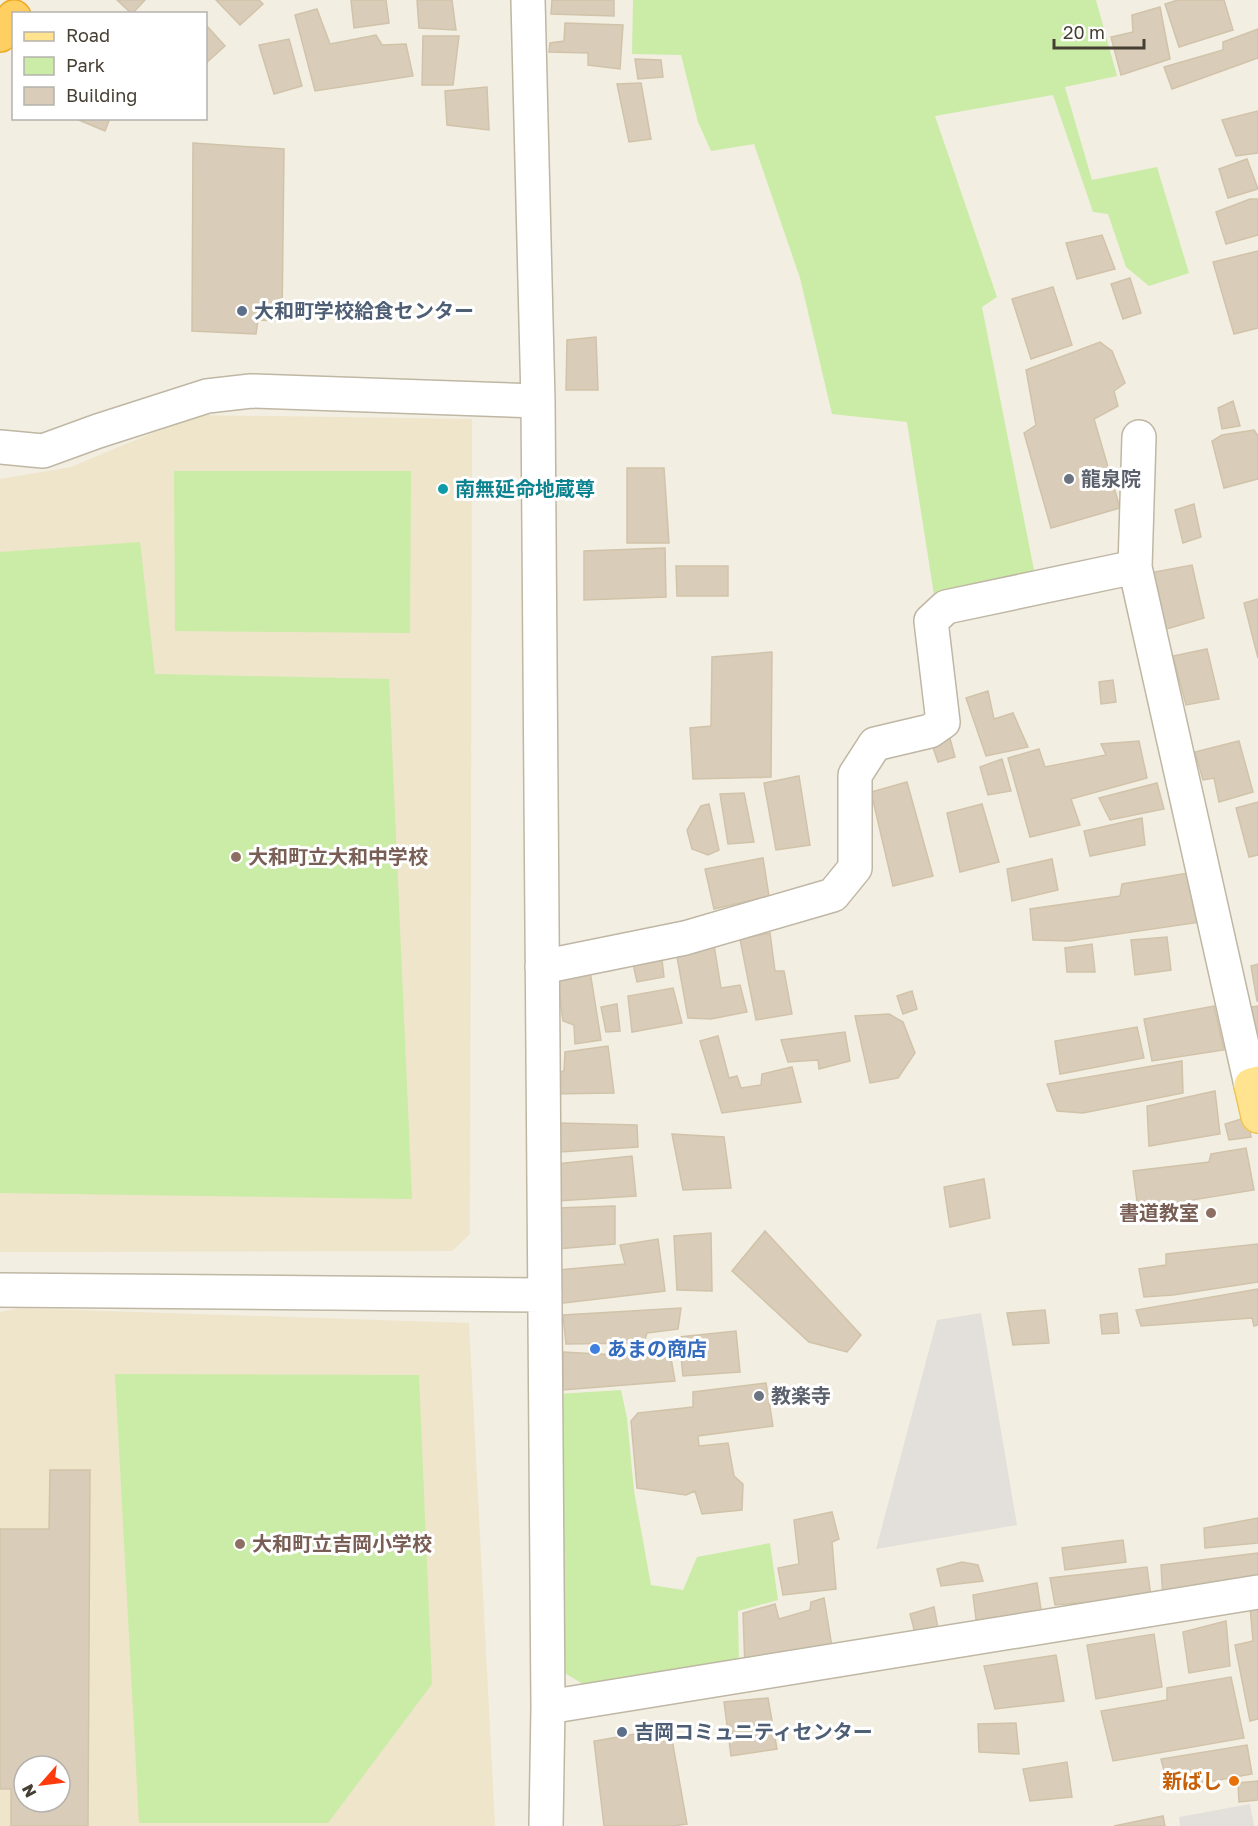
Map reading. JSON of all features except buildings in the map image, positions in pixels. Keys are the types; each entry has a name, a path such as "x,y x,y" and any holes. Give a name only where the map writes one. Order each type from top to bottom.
{"highway":[{"path":"0,35 12,19"}],"main road":[{"path":"1255,1084 1258,1116"}],"street":[{"path":"528,0 538,401 548,1707 546,1826"},
{"path":"0,447 43,451 207,396 251,391 538,401"},
{"path":"1139,437 1135,567 1255,1084"},
{"path":"542,967 685,938 833,895 855,868 855,775 874,744 930,731 944,722 931,621 946,607 1135,567"},
{"path":"0,1290 544,1295"},
{"path":"548,1707 1258,1592"}],"shaded area":[{"name":"大和町立大和中学校","path":"195,415 472,419 470,1234 452,1251 0,1252 0,479 71,467"},
{"name":"大和町立吉岡小学校","path":"19,1308 469,1323 495,1826 0,1826 0,1312"},
{"path":"981,1313 1017,1525 876,1549 937,1320"},
{"path":"1250,1804 1254,1826 1180,1826 1179,1817"}],"green space":[{"path":"633,0 1096,0 1117,76 1065,87 1092,180 1157,167 1189,273 1149,286 1126,267 1108,214 1093,212 1053,95 935,116 997,297 982,307 1035,575 934,595 907,422 832,414 800,278 754,144 711,151 698,122 681,55 632,54"},
{"path":"174,471 411,471 410,633 175,631"},
{"path":"140,542 155,674 389,679 412,1199 0,1193 0,552"},
{"path":"115,1374 419,1375 432,1684 328,1823 139,1823"},
{"path":"621,1390 627,1418 634,1491 651,1585 683,1590 697,1557 770,1543 778,1600 738,1611 739,1667 591,1689 563,1672 557,1394"}],"place":[{"name":"大和町学校給食センター","path":"242,311"},
{"name":"龍泉院","path":"1069,479"},
{"name":"南無延命地蔵尊","path":"443,489"},
{"name":"大和町立大和中学校","path":"236,857"},
{"name":"書道教室","path":"1211,1213"},
{"name":"あまの商店","path":"595,1349"},
{"name":"教楽寺","path":"759,1396"},
{"name":"大和町立吉岡小学校","path":"240,1544"},
{"name":"吉岡コミュニティセンター","path":"622,1732"},
{"name":"新ばし","path":"1234,1781"}]}
